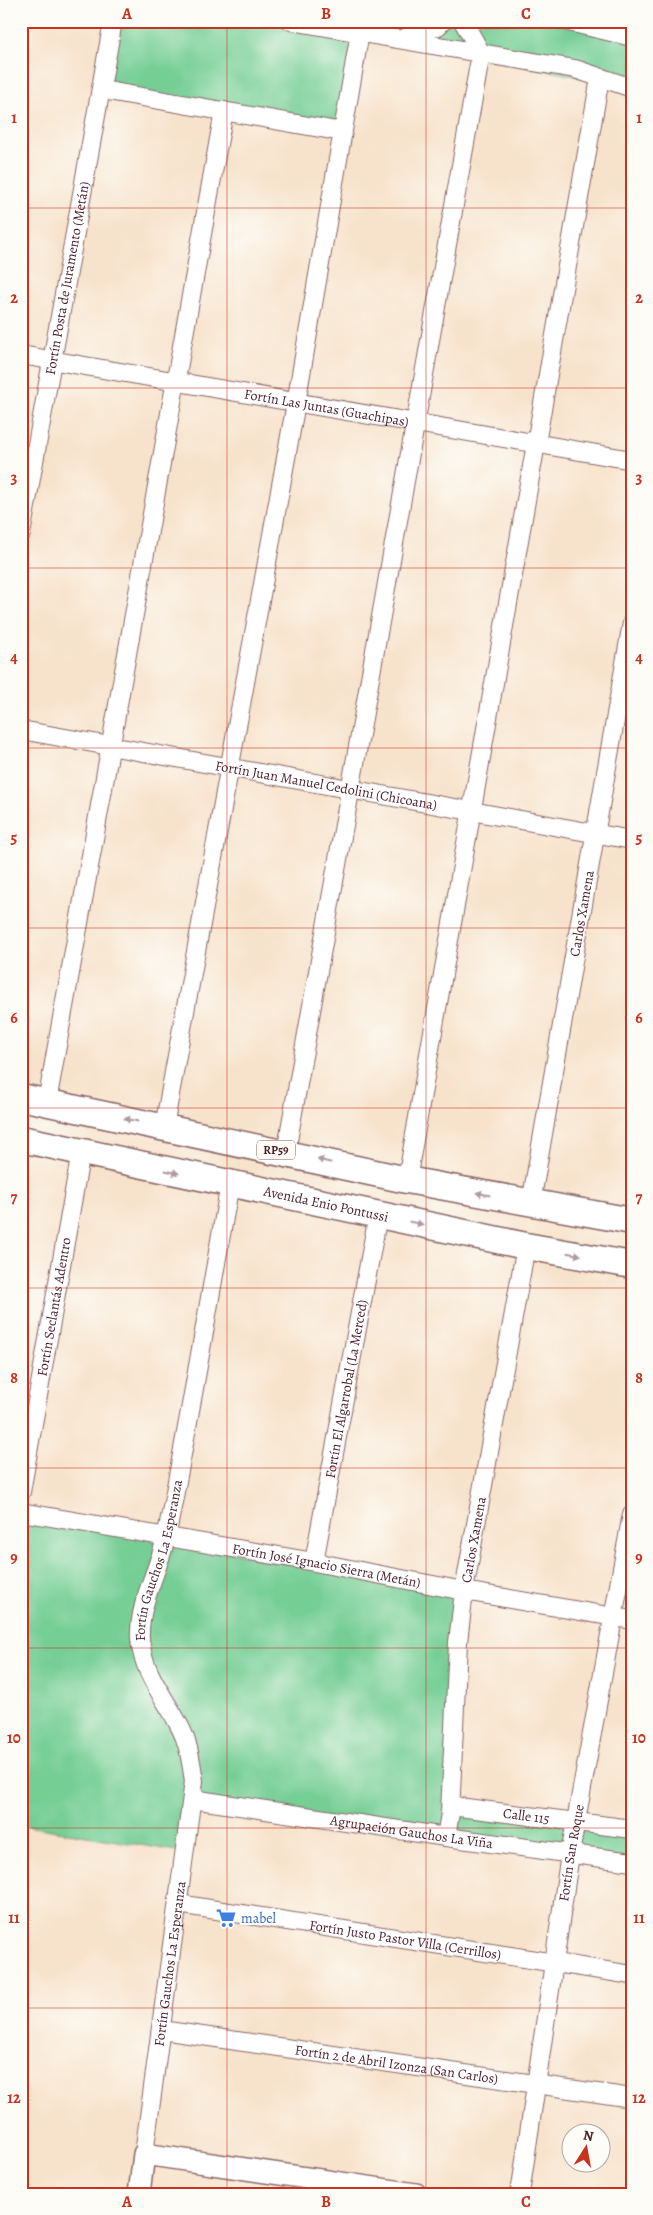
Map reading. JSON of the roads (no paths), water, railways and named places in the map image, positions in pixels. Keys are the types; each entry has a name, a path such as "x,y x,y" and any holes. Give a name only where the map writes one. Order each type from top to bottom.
{"main road":[{"name":"RP59","path":"21,1097 286,1152 407,1180 632,1221"},
{"name":"Avenida Enio Pontussi","path":"21,1139 526,1246 632,1265"}],"street":[{"name":"Fortín Posta de Juramento (Metán)","path":"21,534 113,21"},
{"path":"291,21 402,38 575,69 632,88"},
{"path":"402,38 438,26 443,21"},
{"path":"286,1152 352,790 481,53 463,21"},
{"path":"565,21 632,37"},
{"path":"164,1127 296,403 360,32"},
{"path":"407,1180 600,78"},
{"path":"102,90 343,132"},
{"path":"47,1102 224,111"},
{"name":"Fortín Las Juntas (Guachipas)","path":"21,355 632,460"},
{"name":"Carlos Xamena","path":"531,1203 632,623"},
{"name":"Fortín Juan Manuel Cedolini (Chicoana)","path":"21,730 632,840"},
{"name":"Fortín Seclantás Adentro","path":"21,1492 81,1152"},
{"name":"Fortín Gauchos La Esperanza","path":"139,2194 194,1781 189,1746 180,1726 146,1669 141,1651 140,1636 145,1600 167,1536 230,1184"},
{"name":"Fortín El Algarrobal (La Merced)","path":"314,1562 378,1215"},
{"name":"Carlos Xamena","path":"446,1838 451,1806 458,1642 464,1591 526,1246"},
{"name":"Fortín José Ignacio Sierra (Metán)","path":"21,1512 167,1536 632,1620"},
{"name":"Fortín San Roque","path":"520,2194 570,1854 632,1514"},
{"name":"Agrupación Gauchos La Viña","path":"192,1799 446,1838 632,1862"},
{"name":"Calle 115","path":"451,1806 632,1829"},
{"name":"Fortín Justo Pastor Villa (Cerrillos)","path":"178,1904 632,1975"},
{"name":"Fortín 2 de Abril Izonza (San Carlos)","path":"160,2030 632,2098"},
{"path":"144,2154 416,2194"}],"place":[{"name":"mabel","path":"226,1918"}]}
